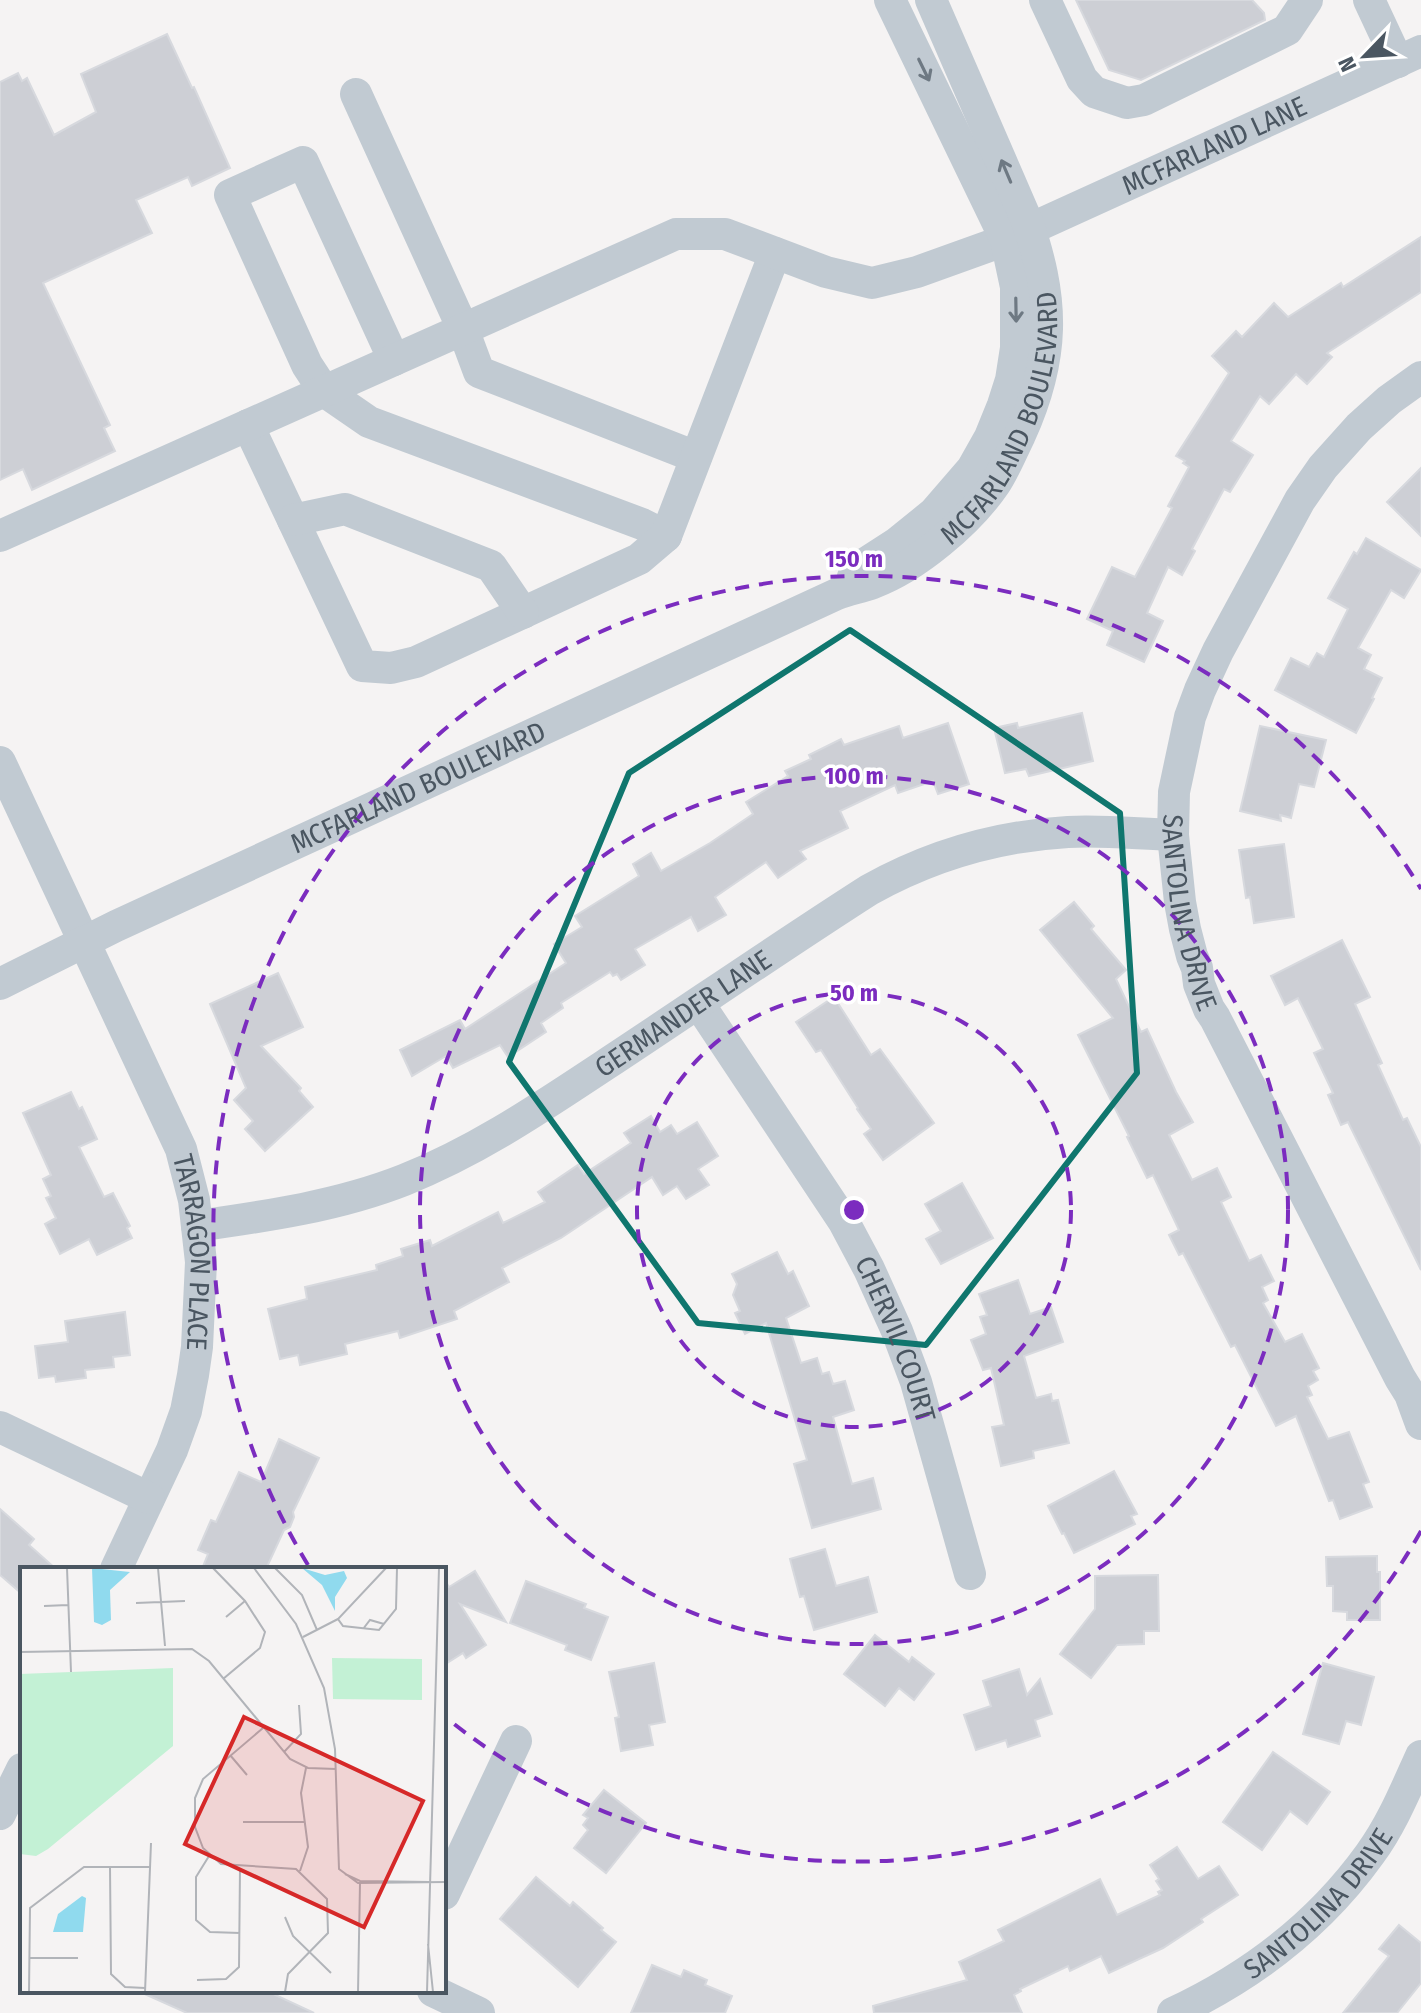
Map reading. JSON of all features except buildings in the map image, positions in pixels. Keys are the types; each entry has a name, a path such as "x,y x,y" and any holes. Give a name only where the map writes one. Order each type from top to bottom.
{"street":[{"name":"MCFARLAND BOULEVARD","path":"0,984 837,594 875,582 944,539 969,516 1005,467 1030,409 1046,346 1043,276 890,0"},
{"name":"MCFARLAND BOULEVARD","path":"931,0 1018,235"},
{"path":"1045,0 1082,79 1094,92 1127,103 1144,100 1287,30 1307,0"},
{"path":"1369,0 1410,56"},
{"name":"MCFARLAND LANE","path":"0,536 676,234 725,234 826,272 872,283 917,272 1018,235 1410,56"},
{"path":"356,94 463,329 479,372 696,457"},
{"path":"394,360 303,162 230,195 307,365 324,391 369,422 642,524 666,536"},
{"path":"248,425 362,666 391,668 416,662 639,559 666,536 775,253"},
{"name":"SANTOLINA DRIVE","path":"1421,377 1379,408 1340,447 1300,500 1285,526 1200,690 1187,731 1174,792 1173,835 1185,929 1209,1009 1415,1391 1421,1424"},
{"path":"293,520 345,509 491,566 523,613"},
{"name":"TARRAGON PLACE","path":"0,762 181,1149 194,1200 201,1262 193,1375 181,1427 169,1458 117,1567"},
{"name":"GERMANDER LANE","path":"197,1226 336,1201 400,1181 438,1165 511,1127 869,890 944,856 1012,838 1053,834 1173,835"},
{"name":"CHERVIL COURT","path":"699,1004 844,1222 869,1269 916,1382 970,1574"},
{"path":"0,1427 149,1498"},
{"path":"446,1890 516,1741"},
{"name":"SANTOLINA DRIVE","path":"1173,2013 1222,1988 1266,1960 1328,1906 1371,1853 1398,1808 1421,1756"},
{"path":"437,1993 479,2013"}],"highlighted area":[{"path":"850,630 1120,813 1137,1073 926,1345 698,1323 509,1062 629,773"}]}
